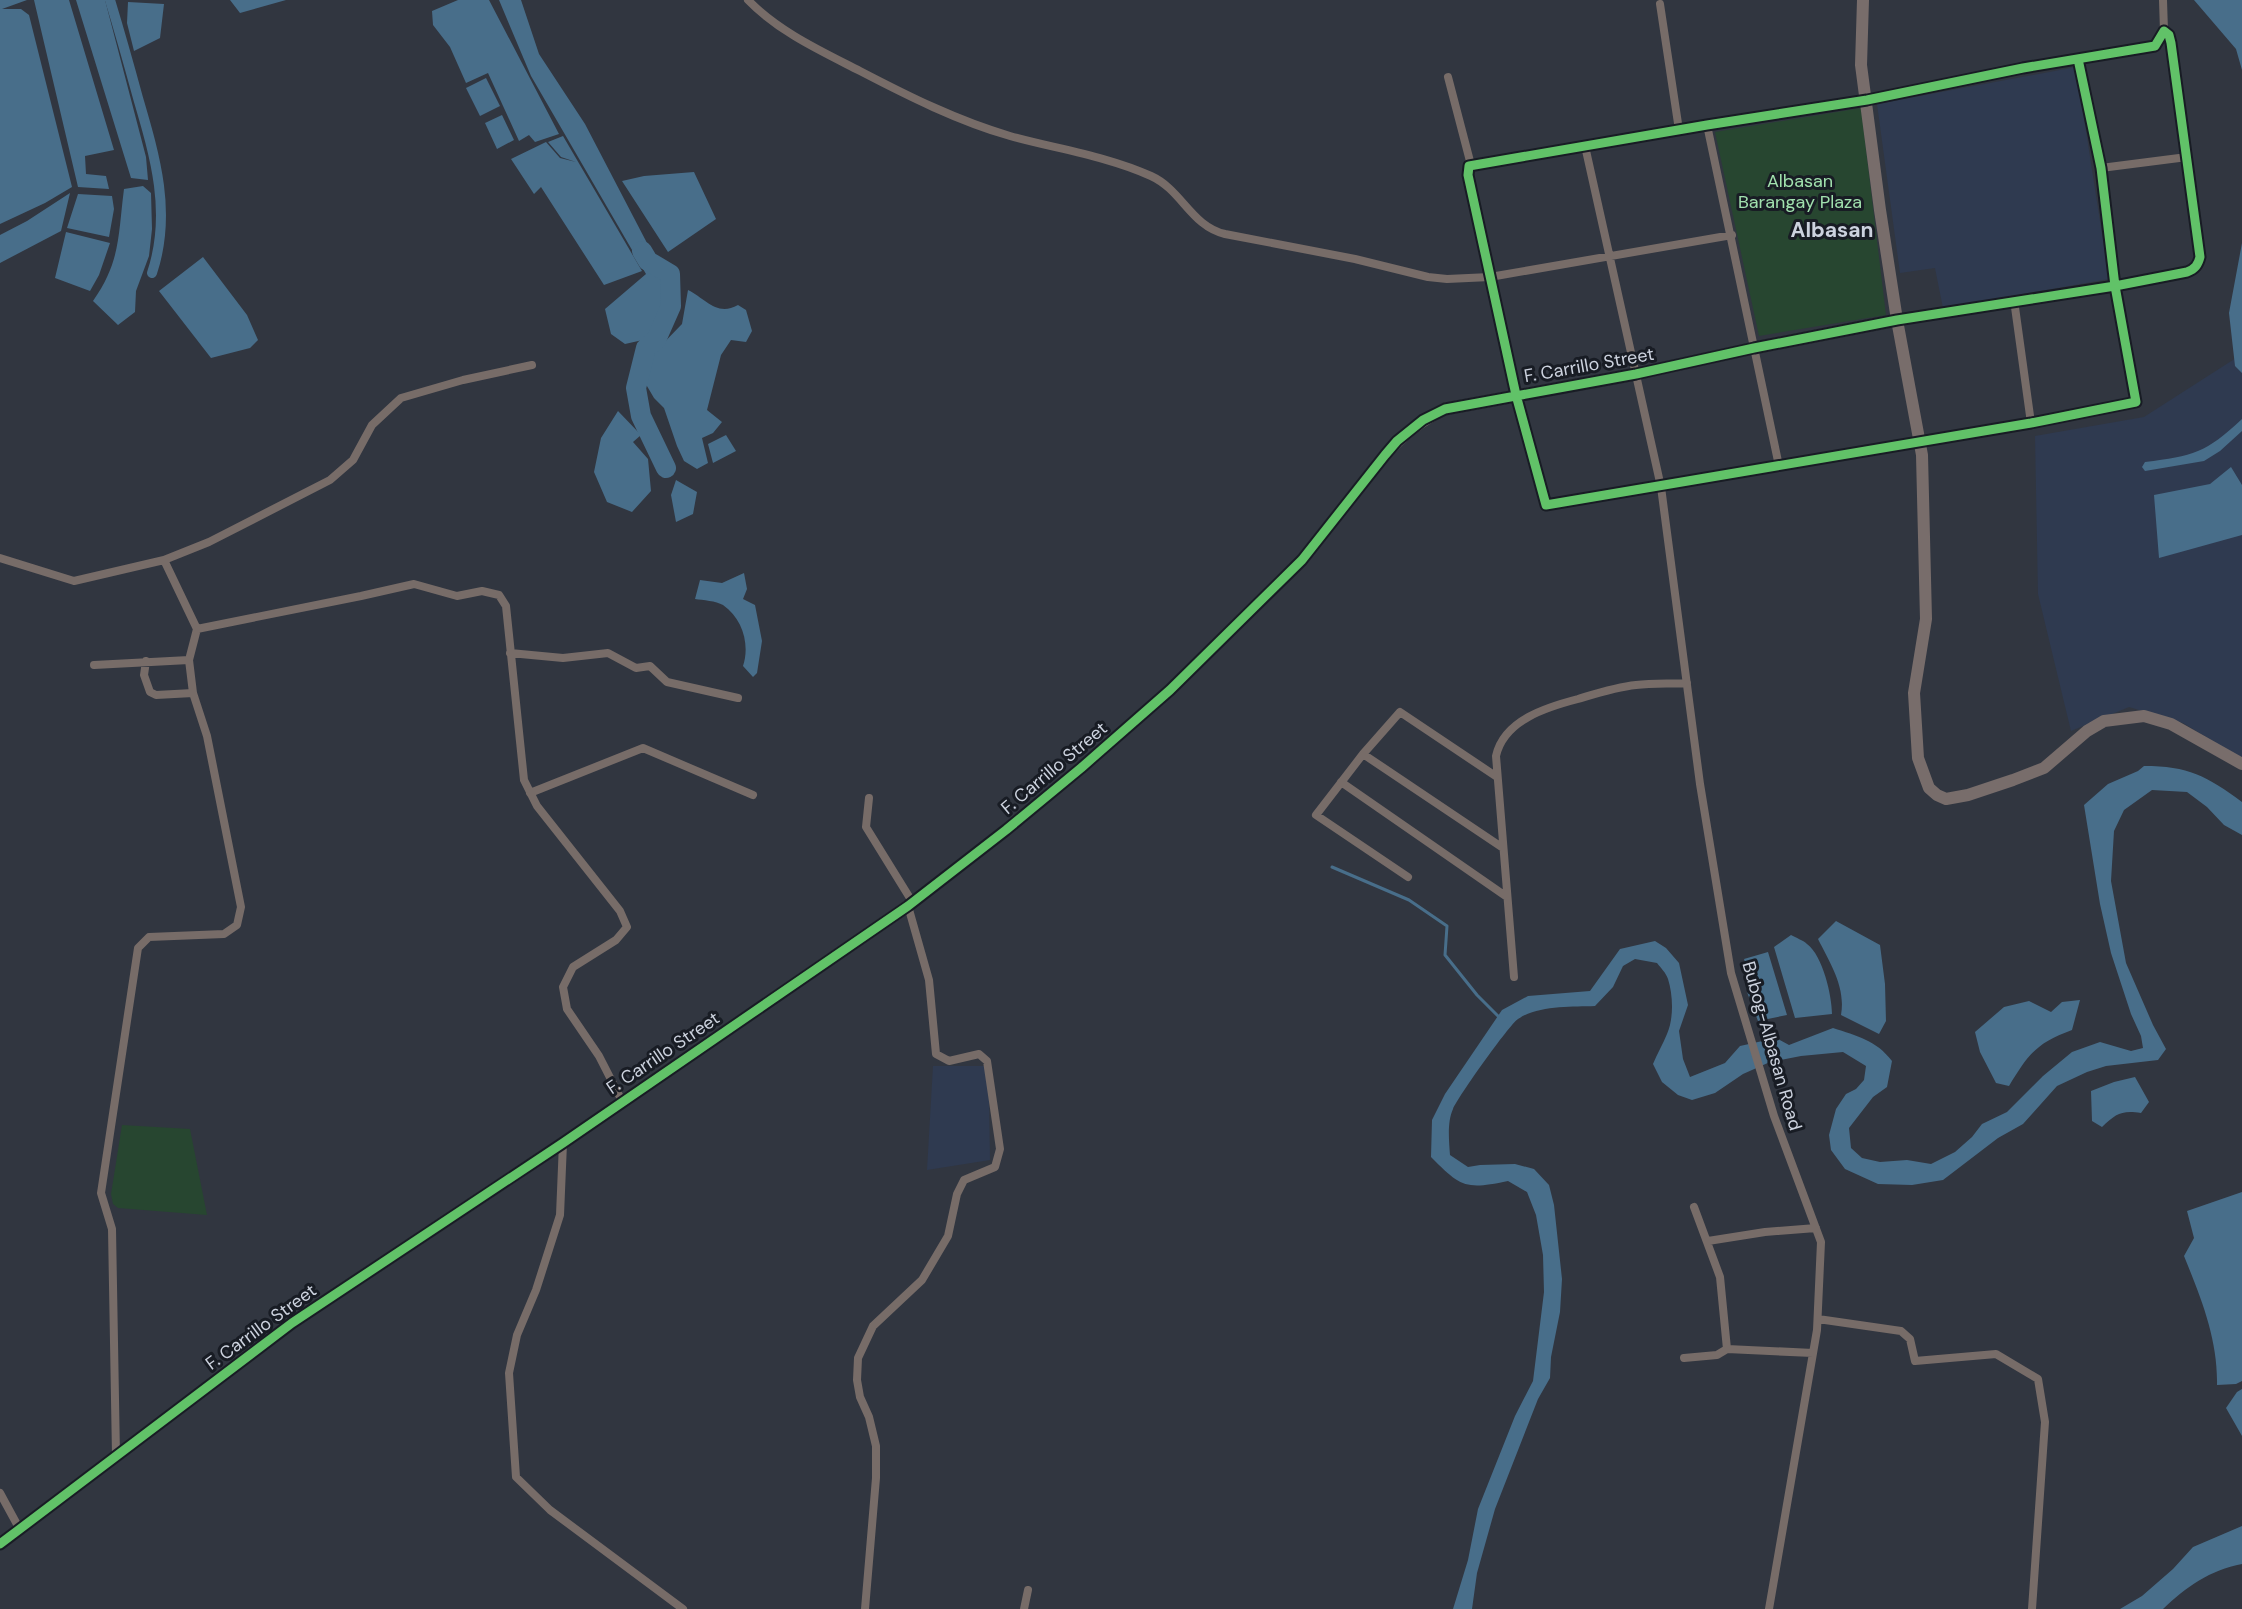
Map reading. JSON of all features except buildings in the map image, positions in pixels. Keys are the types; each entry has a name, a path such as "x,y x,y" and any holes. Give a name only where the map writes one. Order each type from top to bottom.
{"street":[{"path":"748,0 788,32 916,100 1009,135 1115,163 1152,176 1172,189 1198,220 1212,231 1355,259 1428,277 1447,279 1490,277 1732,235"},
{"path":"1863,0 1861,65 1897,320 1922,455 1926,619 1914,693 1918,758 1929,788 1946,799 1968,795 2013,780 2044,768 2087,731 2104,722 2144,716 2171,724 2242,764"},
{"path":"2078,59 2101,168 2115,285 2136,402 2031,423 1546,505 1516,395 1468,167 1707,125 1867,100 2078,59 2155,46 2164,31 2163,0"},
{"path":"1660,4 1679,130"},
{"path":"2101,168 2187,157 2171,43 2169,35 2164,31"},
{"path":"1448,77 1471,165"},
{"path":"1707,125 1779,466"},
{"name":"Bubog-Albasan Road","path":"1585,146 1661,487 1700,784 1731,973 1774,1116 1821,1242 1818,1319 1769,1609"},
{"name":"F. Carrillo Street","path":"0,1544 292,1323 563,1143 911,904 1081,768 1170,690 1302,560 1397,441 1424,420 1445,409 1636,375 1754,348 1897,320 2193,270 2198,265 2200,257 2187,157"},
{"path":"2014,300 2031,423"},
{"path":"0,558 75,581 164,560 210,542 330,480 353,460 372,425 401,398 462,380 532,365"},
{"path":"116,1455 112,1229 101,1193 138,948 150,937 224,934 237,925 241,908 207,736 193,693 189,660 197,629 164,560"},
{"path":"197,629 414,584 458,596 482,591 499,595 506,606 524,780 537,806 620,911 627,927 616,940 573,967 563,987 567,1009 599,1056 622,1101"},
{"path":"510,653 563,658 608,653 636,668 650,666 667,682 738,698"},
{"path":"94,664 189,660"},
{"path":"146,661 144,675 150,692 156,695 193,693"},
{"path":"1514,977 1497,777 1496,756 1499,747 1512,729 1530,716 1552,706 1610,688 1687,683"},
{"path":"1408,877 1316,815 1363,754 1400,712 1497,777"},
{"path":"530,793 643,748 753,795"},
{"path":"1363,754 1503,848"},
{"path":"1341,782 1507,897"},
{"path":"865,1609 876,1478 876,1446 869,1417 860,1396 857,1380 858,1358 873,1326 922,1280 948,1236 957,1194 964,1180 994,1167 1000,1149 987,1061 979,1054 949,1061 936,1054 929,980 911,904 866,827 869,798"},
{"path":"563,1143 560,1215 536,1290 517,1335 509,1373 516,1477 550,1510 683,1609"},
{"path":"1694,1207 1720,1277 1727,1349"},
{"path":"1708,1242 1765,1232 1816,1228"},
{"path":"1818,1319 1901,1331 1910,1339 1915,1361 1996,1354 2038,1379 2045,1422 2032,1609"},
{"path":"1683,1358 1696,1355 1717,1355 1727,1349 1813,1353"},
{"path":"0,1493 20,1528"},
{"path":"1024,1609 1028,1590"}],"shaded area":[{"path":"0,0 27,0 2,9 21,9 29,15 72,187 45,203 0,224"},
{"path":"34,0 69,0 114,150 85,156 86,174 106,176 109,189 78,187"},
{"path":"76,0 105,0 146,157 148,180 131,178"},
{"path":"230,0 286,0 240,13"},
{"path":"458,0 489,0 559,134 535,142 529,135 519,141 488,73 466,83 450,47 433,25 432,11"},
{"path":"499,0 521,0 539,54 585,124 659,266 664,291 656,337 625,344 611,334 605,309 646,274 531,76"},
{"path":"2194,0 2242,0 2242,70 2236,49"},
{"path":"128,2 164,4 160,38 134,51 127,23"},
{"path":"2076,67 2109,279 1943,308 1935,268 1900,273 1877,104"},
{"path":"486,78 500,106 480,116 466,88"},
{"path":"502,115 514,140 497,149 485,123"},
{"path":"563,136 642,271 604,285 541,187 534,194 511,159 546,142 560,158 576,162 561,157 548,142"},
{"path":"694,172 716,219 668,252 622,181 644,176"},
{"path":"143,186 151,193 152,229 149,256 136,291 135,312 118,325 93,301 114,260 124,189"},
{"path":"70,193 61,231 0,263 0,235 27,221"},
{"path":"78,194 112,196 114,209 109,237 67,228"},
{"path":"66,232 110,243 99,275 90,291 55,278"},
{"path":"2242,243 2242,373 2235,366 2229,313"},
{"path":"203,257 247,315 258,340 250,348 211,358 159,291"},
{"path":"688,290 718,308 731,308 738,305 746,310 752,331 746,342 731,340 721,355 707,410 722,422 713,433 702,438 708,463 697,469 684,461 664,408 654,398 644,381 650,357 682,324"},
{"path":"2236,358 2242,362 2242,759 2183,723 2129,707 2071,731 2038,594 2035,436 2144,417"},
{"path":"618,411 641,435 633,442 648,459 651,491 632,512 607,502 594,472 601,438"},
{"path":"2242,419 2242,431 2220,451 2204,461 2145,471 2142,467 2145,462 2175,458 2198,451 2218,439"},
{"path":"726,435 736,451 713,463 708,444"},
{"path":"2231,467 2242,485 2242,535 2159,558 2154,495 2210,484"},
{"path":"676,480 697,492 693,514 676,522 671,495"},
{"path":"744,573 747,589 743,599 755,605 762,641 757,673 753,677 743,666 745,641 736,617 723,605 695,599 700,580 722,583"},
{"path":"2144,766 2173,768 2196,774 2218,785 2242,802 2242,835 2224,825 2207,807 2187,792 2152,790 2124,810 2114,831 2111,881 2126,963 2166,1049 2158,1060 2106,1066 2057,1086 2023,1124 1998,1138 1943,1180 1912,1185 1878,1184 1845,1169 1831,1150 1829,1135 1836,1109 1846,1094 1856,1089 1864,1080 1866,1066 1843,1052 1770,1062 1743,1074 1715,1093 1692,1100 1678,1095 1662,1082 1653,1064 1669,1028 1672,1007 1668,979 1657,963 1635,959 1623,966 1613,987 1595,1006 1536,1011 1526,1014 1513,1024 1473,1077 1453,1109 1449,1126 1450,1155 1468,1167 1515,1164 1534,1169 1549,1185 1554,1205 1562,1279 1560,1312 1551,1357 1550,1378 1538,1399 1495,1509 1477,1573 1472,1609 1453,1609 1468,1560 1478,1509 1515,1416 1533,1381 1544,1292 1543,1255 1536,1215 1527,1192 1508,1181 1482,1185 1465,1184 1450,1175 1431,1157 1432,1120 1445,1094 1502,1010 1528,996 1590,991 1620,949 1655,941 1666,948 1679,963 1688,1005 1679,1031 1683,1059 1690,1077 1725,1063 1740,1046 1776,1038 1789,1045 1833,1028 1858,1036 1873,1043 1892,1061 1887,1087 1873,1097 1849,1128 1851,1148 1862,1158 1880,1162 1907,1160 1931,1164 1955,1152 1972,1137 1982,1124 2007,1112 2043,1076 2072,1052 2100,1042 2131,1051 2143,1048 2141,1036 2131,1014 2111,953 2100,904 2084,805 2108,784"},
{"path":"1836,921 1880,945 1885,984 1886,1021 1879,1034 1841,1015 1839,985 1818,939"},
{"path":"1791,935 1805,943 1818,957 1828,987 1832,1014 1795,1018 1774,947"},
{"path":"1768,952 1787,1015 1758,1021 1747,992 1751,981 1744,959"},
{"path":"2080,1000 2072,1030 2050,1040 2034,1051 2009,1086 1996,1083 1980,1052 1975,1032 2004,1007 2029,1001 2051,1012 2062,1002"},
{"path":"933,1066 985,1066 989,1099 990,1160 927,1170"},
{"path":"2135,1077 2149,1102 2141,1113 2119,1114 2102,1127 2092,1121 2091,1091"},
{"path":"2242,1192 2242,1381 2236,1384 2217,1385 2215,1351 2211,1335 2202,1303 2184,1256 2194,1238 2187,1211"},
{"path":"2242,1389 2242,1436 2226,1408 2237,1392"},
{"path":"2242,1526 2242,1564 2219,1570 2199,1580 2163,1609 2120,1609 2142,1596 2173,1569 2193,1547"}],"green space":[{"name":"Albasan Barangay Plaza","path":"1861,108 1886,315 1759,336 1715,132"},
{"path":"122,1125 190,1129 207,1215 118,1208 113,1204 111,1194"}],"waterway":[{"path":"110,0 150,141 159,185 161,228 152,273"},
{"path":"642,251 648,261 670,274 671,306 656,340 646,348 636,388 641,416 666,468"},
{"path":"1332,867 1409,900 1447,926 1445,955 1477,995 1499,1017"}],"cycle path":[{"path":"0,1544 292,1323 563,1143 908,906 1006,830 1170,690 1302,560 1397,441 1423,420 1445,409 1636,374 1897,320 2115,286 2187,272 2196,266 2200,257 2171,43 2169,35 2164,31 2155,46 2023,68 1867,100 1469,166 1468,175 1516,395 1546,505 2031,423 2136,402 2115,286 2101,168 2078,59"}],"district":[{"name":"Albasan","path":"1832,230"}]}
